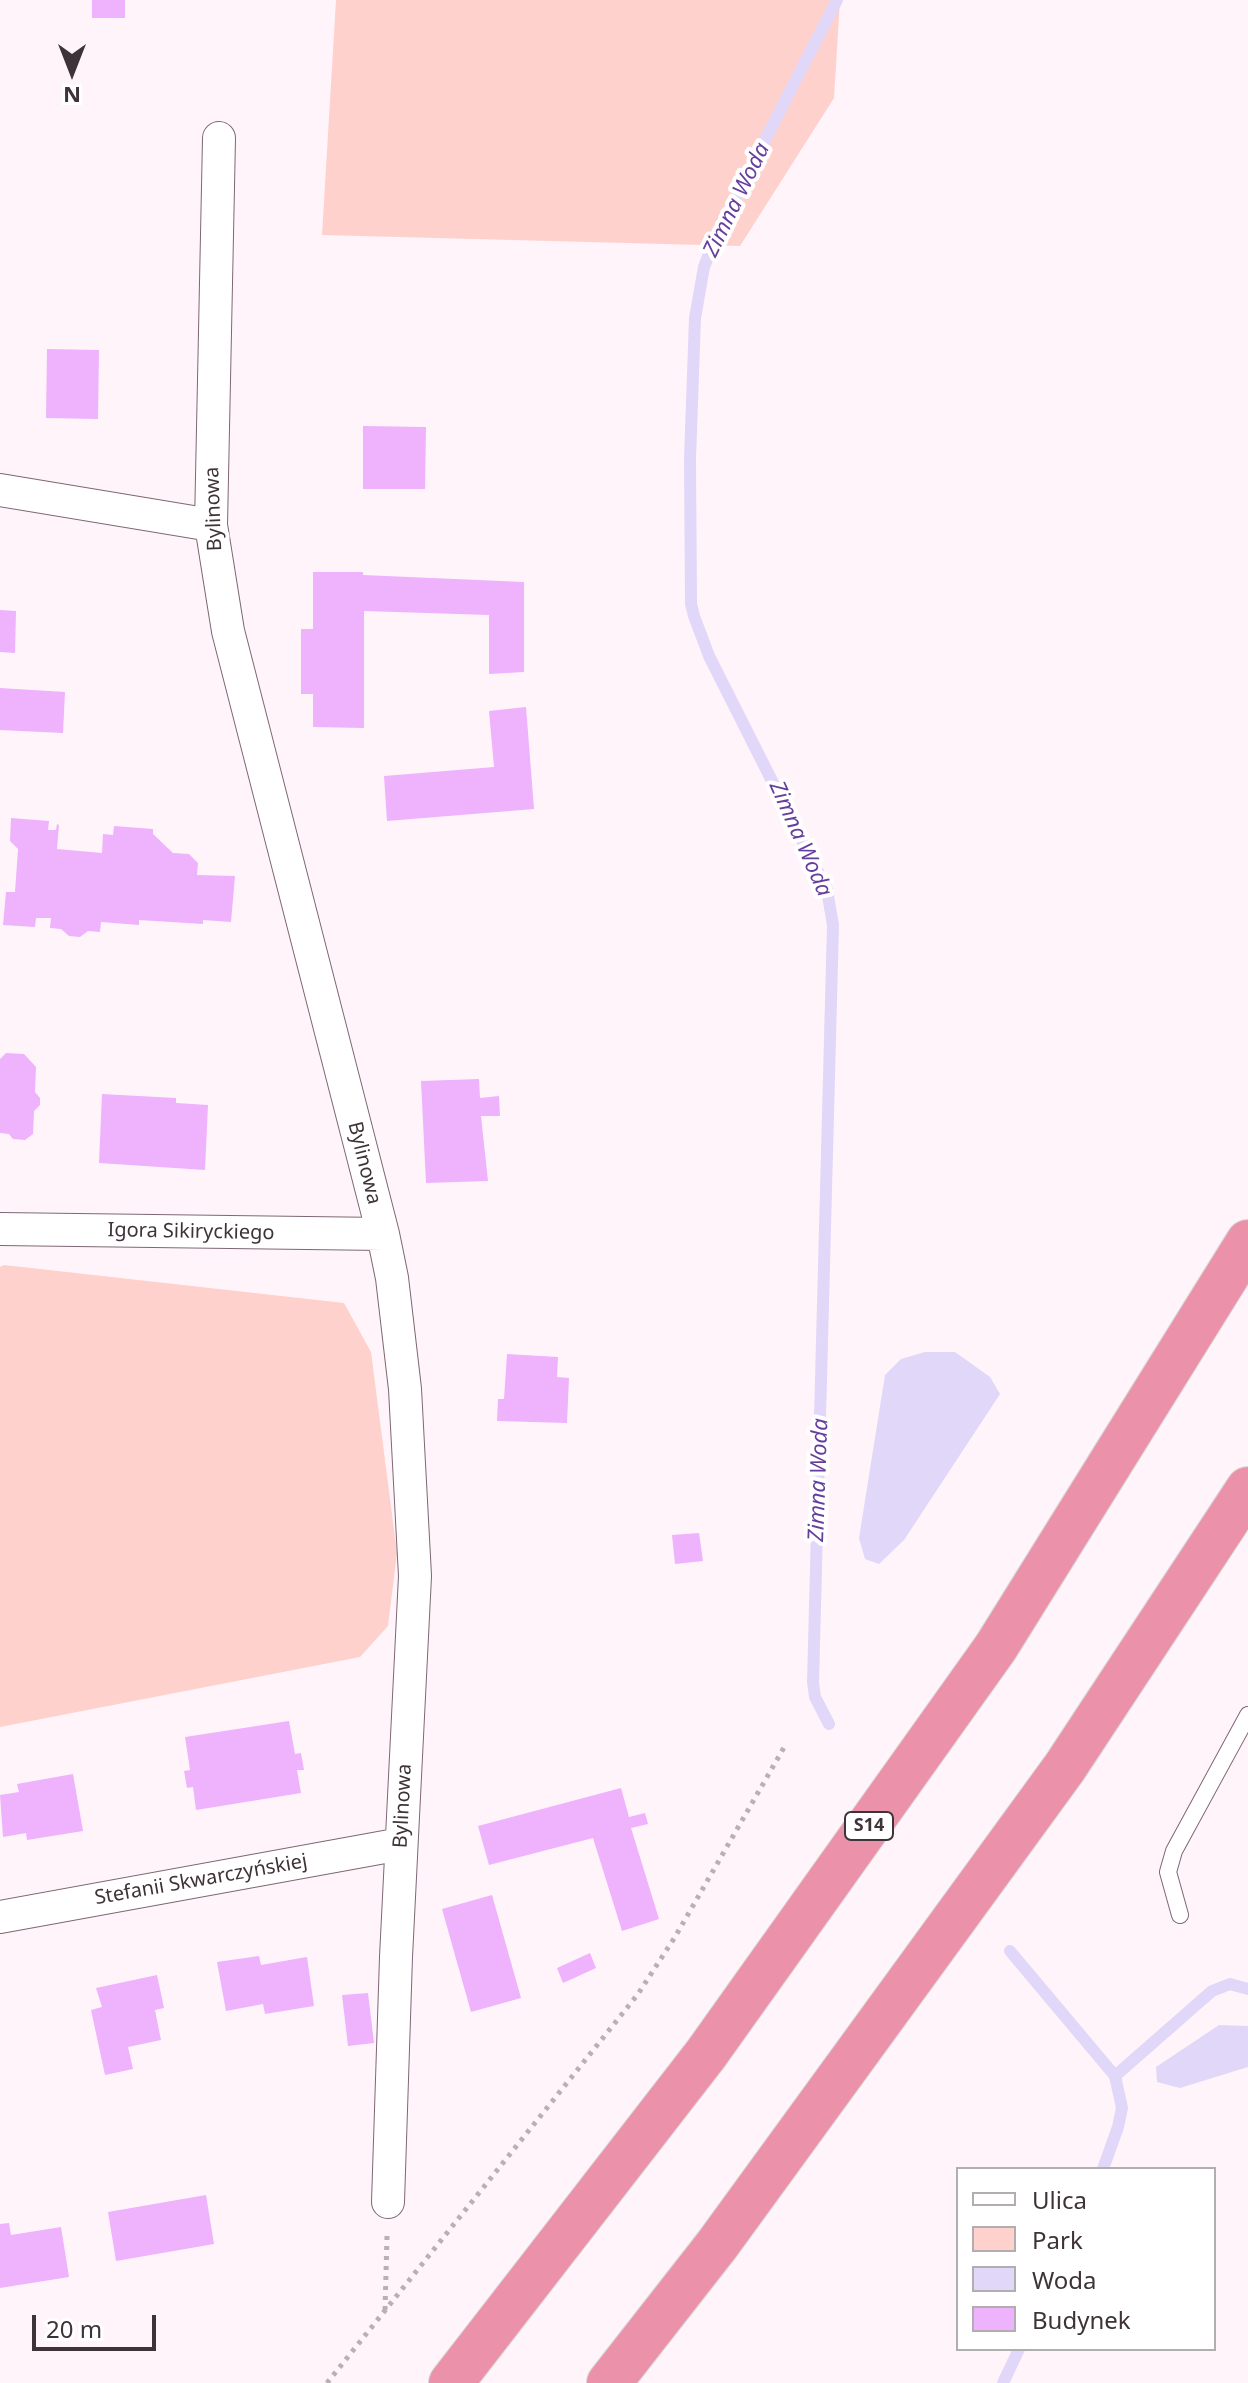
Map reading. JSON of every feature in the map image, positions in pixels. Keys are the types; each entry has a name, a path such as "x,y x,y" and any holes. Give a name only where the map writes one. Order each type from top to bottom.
{"highway":[{"name":"S14","path":"451,2383 706,2054 996,1647 1248,1242"},
{"path":"609,2383 717,2245 1065,1767 1248,1489"}],"street":[{"name":"Bylinowa","path":"219,138 211,525 228,631 383,1234 405,1389 415,1576 401,1844 388,2202"},
{"path":"0,490 211,525"},
{"name":"Igora Sikiryckiego","path":"0,1229 383,1234"},
{"name":"Stefanii Skwarczyńskiej","path":"0,1917 401,1844"}],"lane":[{"path":"1180,1915 1168,1872 1174,1851 1248,1715"}],"path":[{"path":"327,2383 638,1994 675,1937 786,1744"},
{"path":"385,2311 388,2202"}],"green space":[{"path":"336,0 840,0 834,98 740,246 322,235"},
{"path":"4,1265 344,1303 371,1352 397,1553 388,1626 360,1657 0,1727 0,1267"}],"water":[{"path":"925,1352 955,1352 990,1377 1000,1394 904,1540 879,1564 865,1559 859,1538 885,1375 901,1359"},
{"path":"1219,2025 1248,2026 1248,2067 1180,2088 1157,2082 1156,2067"}],"building":[{"path":"92,0 125,0 125,18 92,18"},
{"path":"47,349 99,350 98,419 46,418"},
{"path":"363,426 426,427 425,489 363,489"},
{"path":"313,572 524,582 524,672 489,674 489,615 364,611 364,728 313,727 313,694 301,694 301,629 313,629"},
{"path":"0,610 16,611 15,653 0,652"},
{"path":"0,688 65,692 63,733 0,730"},
{"path":"526,707 534,809 387,821 384,776 494,767 489,711"},
{"path":"11,818 49,821 48,830 56,830 59,825 57,849 102,853 103,834 113,835 114,826 153,829 153,834 173,853 189,854 198,863 197,875 235,876 231,922 203,920 203,924 139,920 139,925 101,922 100,932 88,931 80,937 50,928 51,918 36,918 35,927 3,925 6,892 15,892 18,849 10,841"},
{"path":"6,1053 24,1054 36,1067 35,1092 40,1098 40,1105 34,1111 33,1134 25,1140 0,1133 0,1059"},
{"path":"479,1079 480,1098 499,1096 500,1116 481,1116 488,1181 426,1183 421,1081"},
{"path":"102,1094 176,1098 176,1103 208,1105 205,1170 99,1163"},
{"path":"507,1354 558,1357 557,1377 569,1378 567,1423 497,1421 498,1399 504,1399"},
{"path":"699,1533 703,1561 675,1564 672,1535"},
{"path":"289,1721 295,1754 301,1753 304,1770 297,1770 301,1793 196,1810 193,1787 187,1788 184,1771 190,1770 185,1737"},
{"path":"73,1774 83,1831 27,1840 26,1833 3,1837 0,1795 19,1792 17,1784"},
{"path":"621,1788 629,1817 645,1813 648,1824 631,1828 659,1919 622,1931 593,1838 489,1865 478,1826"},
{"path":"492,1895 521,1998 471,2012 442,1909"},
{"path":"590,1953 596,1968 563,1983 557,1968"},
{"path":"259,1956 261,1965 307,1957 314,2006 265,2014 263,2004 226,2011 217,1962"},
{"path":"157,1975 164,2008 155,2010 161,2040 128,2047 133,2069 105,2075 91,2010 102,2007 96,1988"},
{"path":"368,1993 374,2043 348,2046 342,1995"},
{"path":"206,2195 214,2244 116,2261 108,2212"},
{"path":"9,2223 11,2235 61,2227 69,2277 0,2288 0,2224"}],"waterway":[{"name":"Zimna Woda","path":"829,1724 815,1697 813,1682 833,925 827,890 709,656 694,616 691,604 690,459 695,318 704,267 717,233 837,0"},
{"name":"Zimna Woda","path":"1010,1951 1115,2076 1122,2108 1104,2167"},
{"path":"1115,2076 1212,1991 1230,1984 1248,1989"},
{"name":"Zimna Woda","path":"1003,2383 1018,2351"}]}
